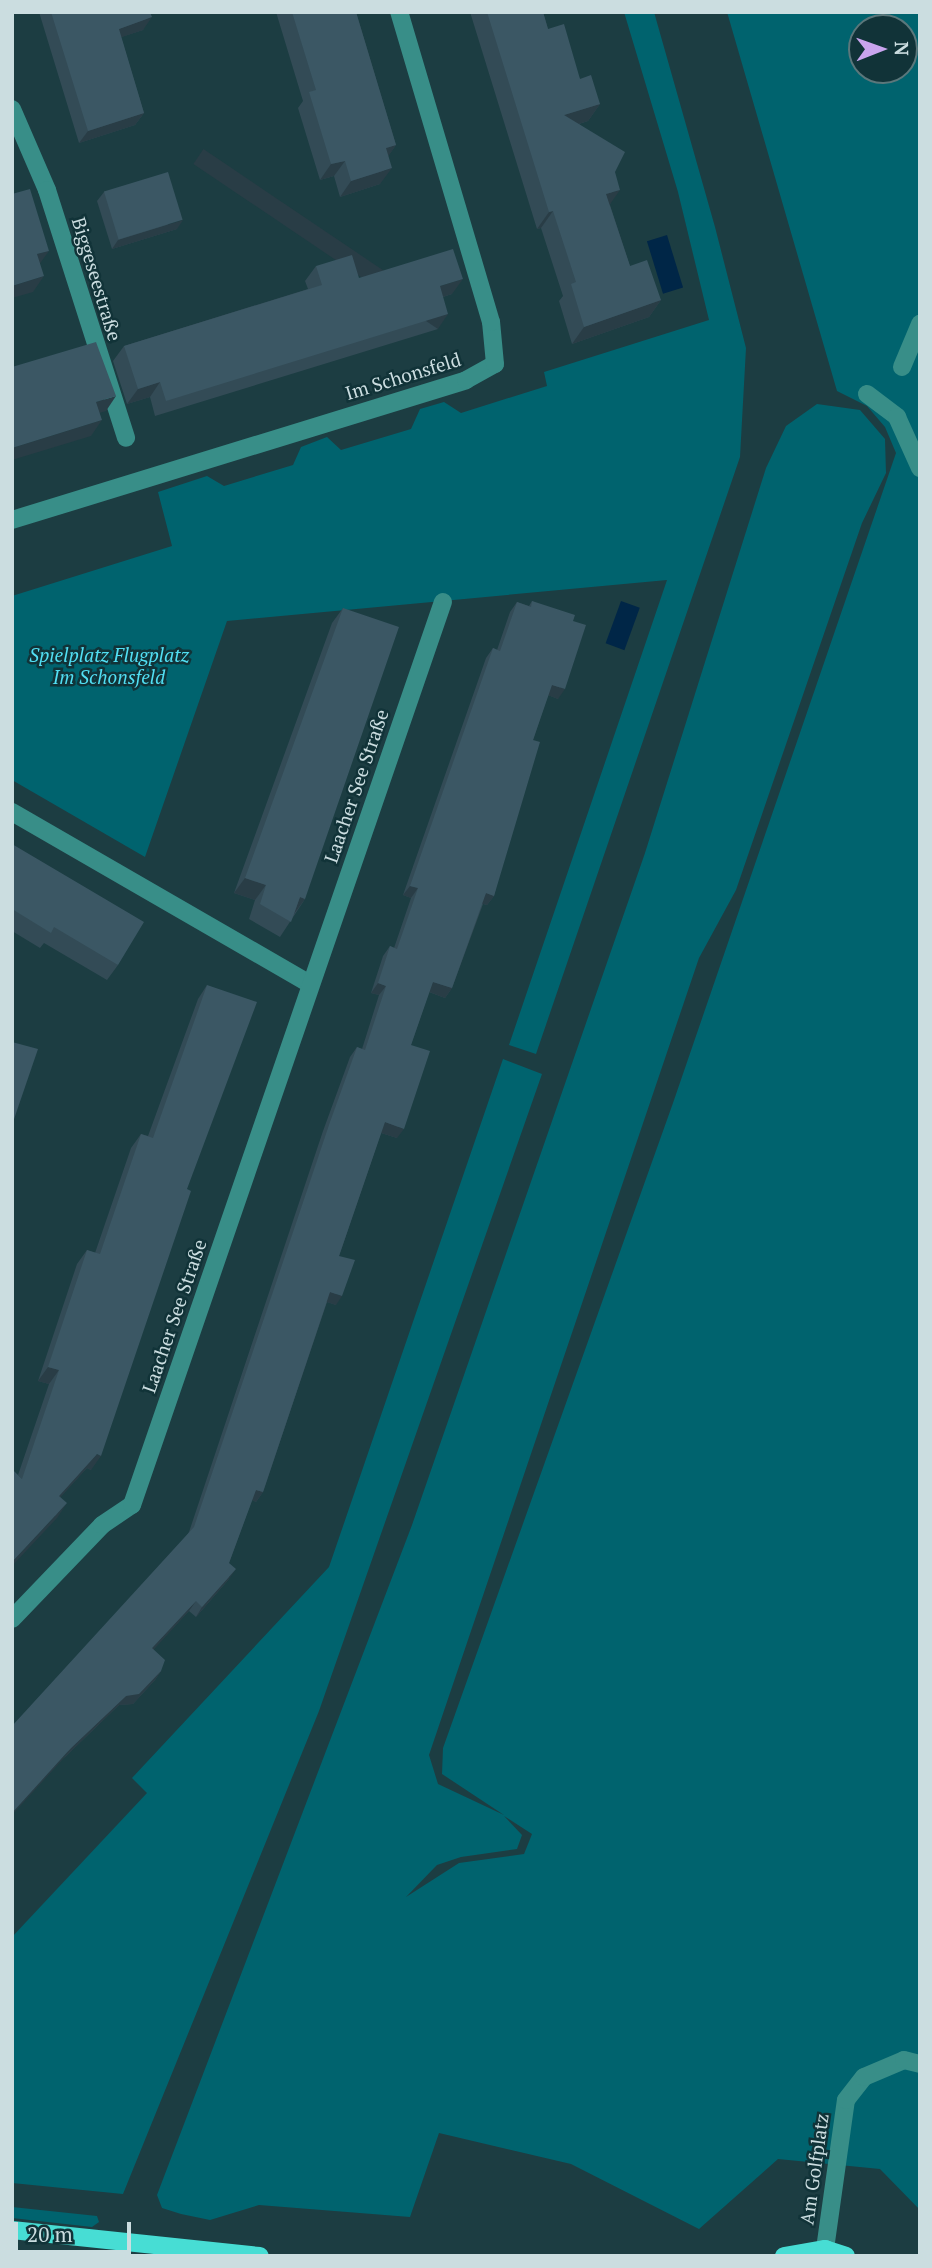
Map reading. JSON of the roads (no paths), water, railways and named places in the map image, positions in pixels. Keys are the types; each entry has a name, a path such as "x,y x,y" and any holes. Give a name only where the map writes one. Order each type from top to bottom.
{"main road":[{"path":"12,2230 260,2256"},
{"path":"784,2256 825,2249 846,2256"}],"street":[{"name":"Im Schonsfeld","path":"12,520 466,380 495,364 491,322 399,12"},
{"name":"Biggeseestraße","path":"12,109 16,143 47,190 126,438"},
{"path":"902,367 920,324"},
{"path":"867,394 897,417 920,468"},
{"name":"Laacher See Straße","path":"12,1619 102,1525 132,1505 443,602"},
{"path":"12,812 310,984"},
{"name":"Am Golfplatz","path":"825,2249 846,2100 864,2077 904,2060 920,2064"}],"park label":[{"name":"Spielplatz Flugplatz Im Schonsfeld","path":"109,666"}]}
